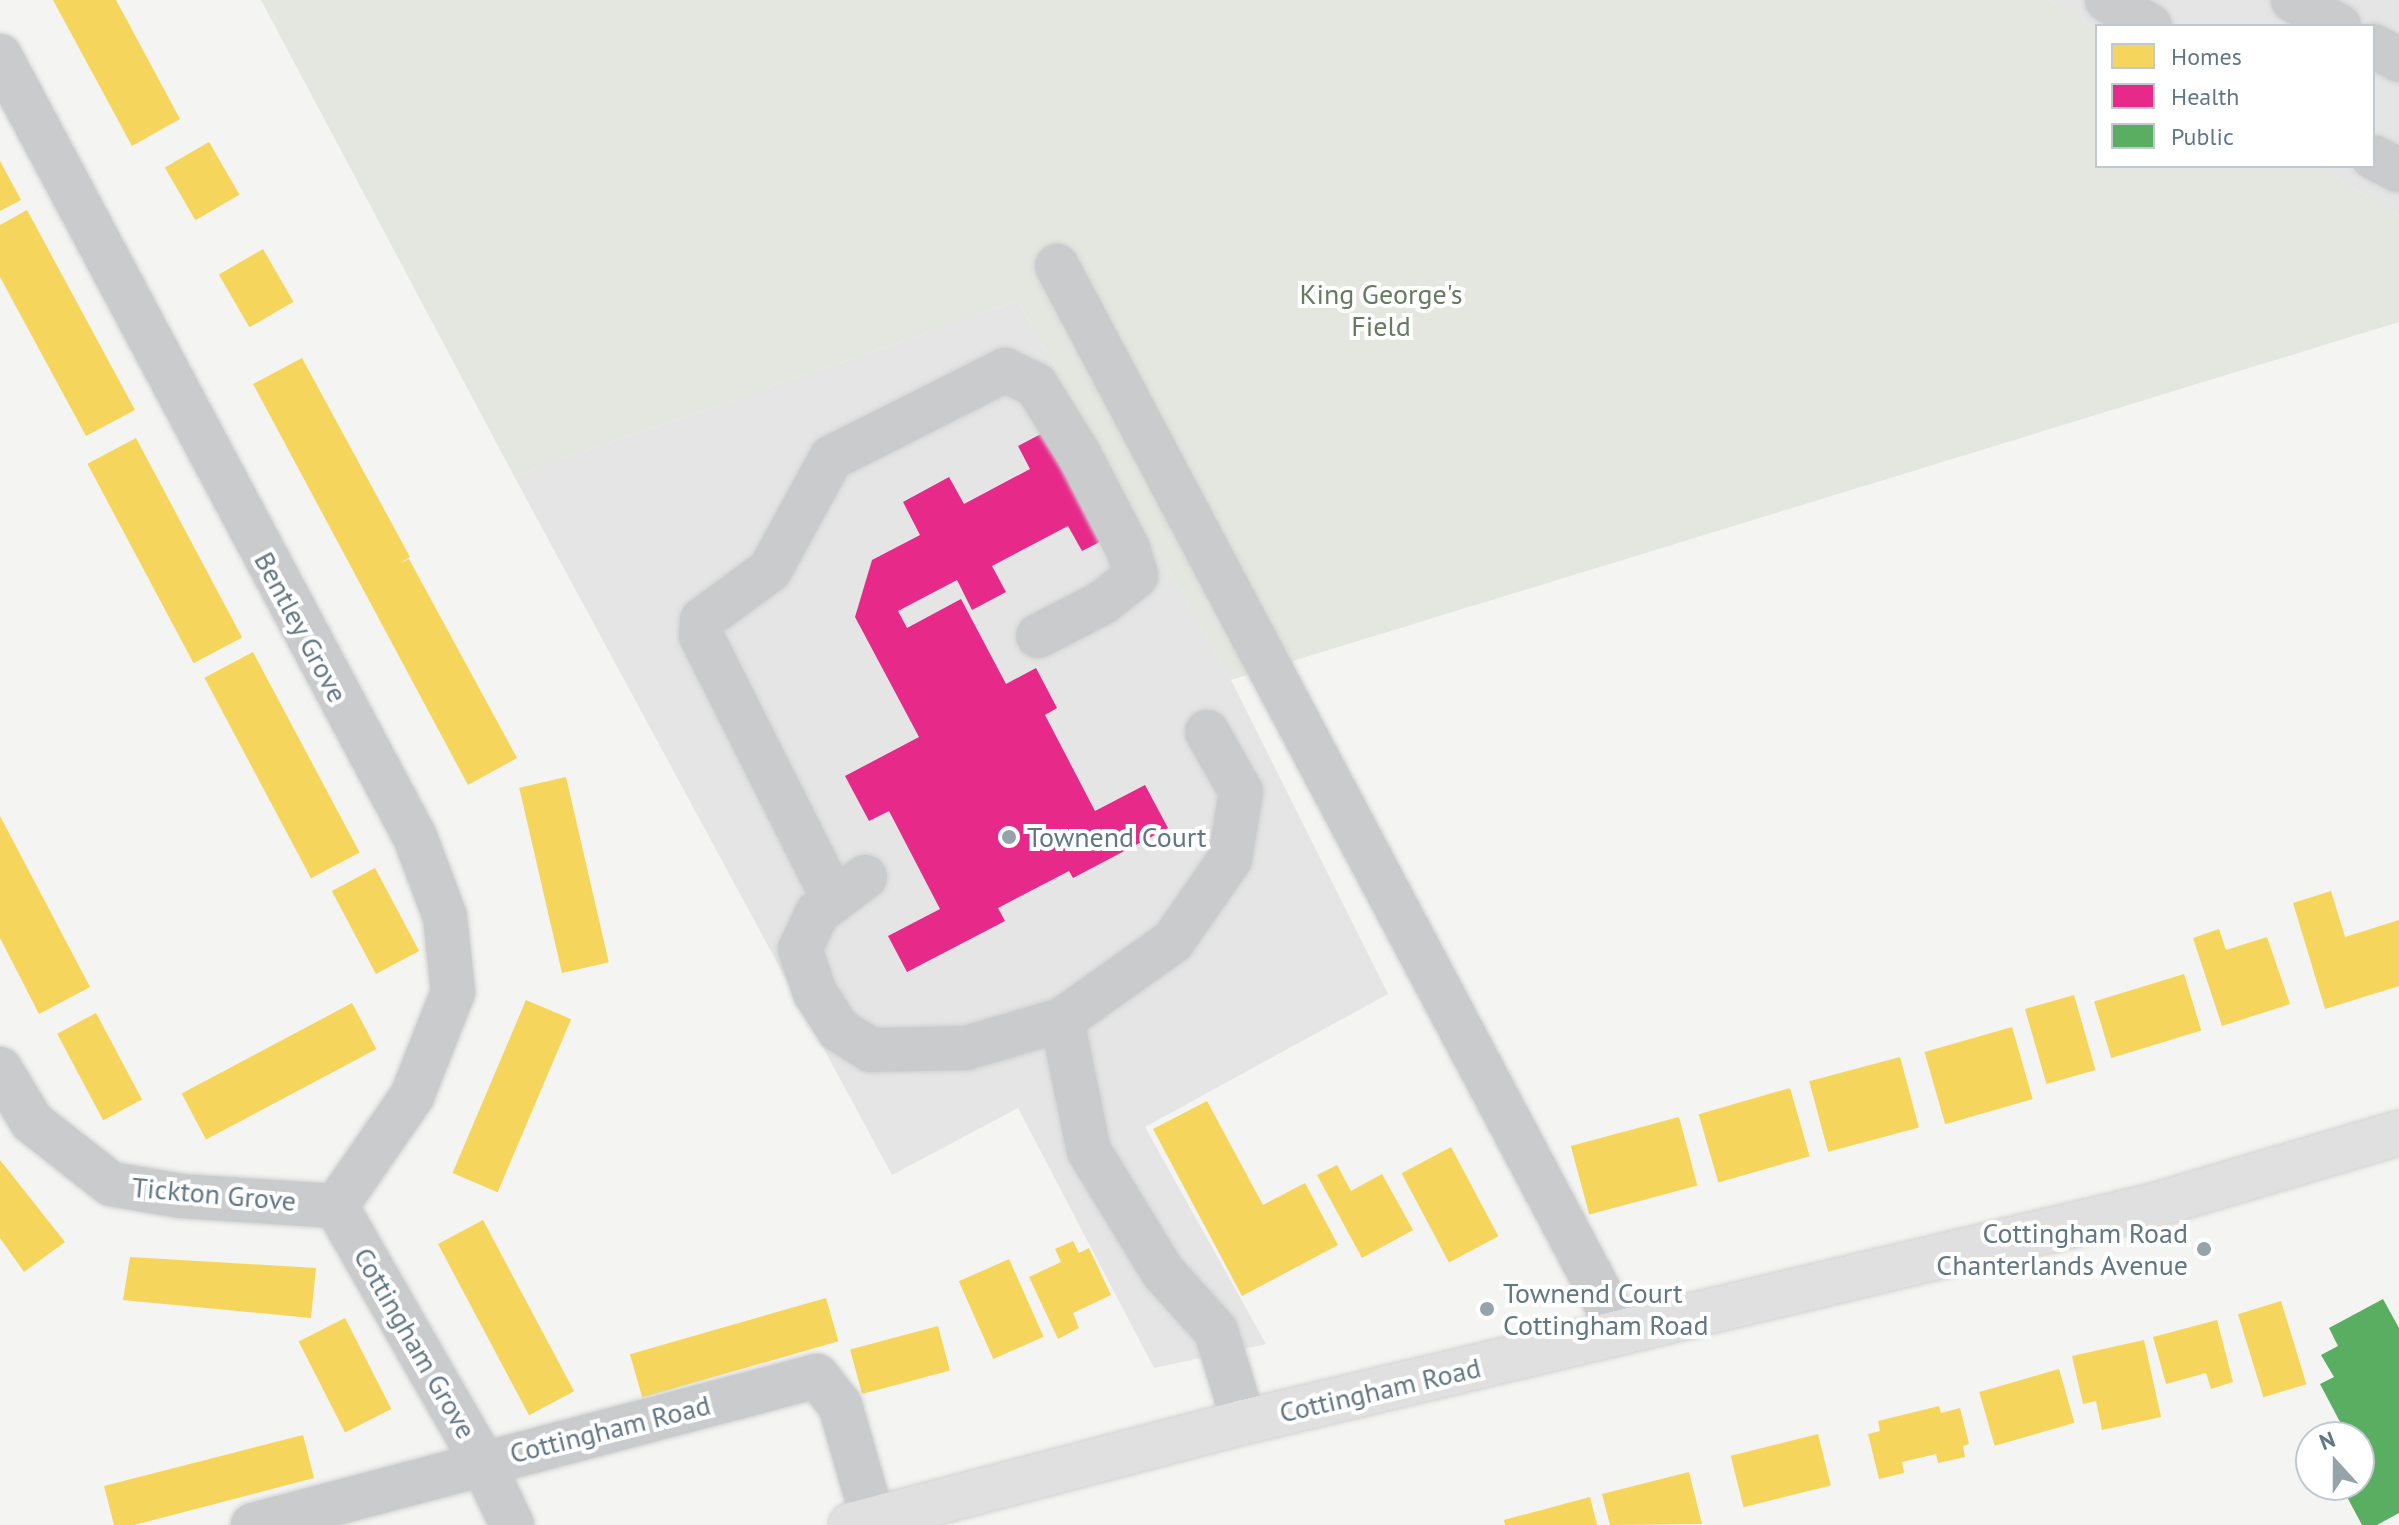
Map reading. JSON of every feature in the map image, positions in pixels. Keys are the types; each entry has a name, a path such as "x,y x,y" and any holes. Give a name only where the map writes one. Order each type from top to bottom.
{"main road":[{"name":"Cottingham Road","path":"862,1522 1244,1422 2152,1206 2399,1133"}],"street":[{"path":"2107,0 2147,24"},
{"path":"2293,0 2335,24"},
{"path":"2375,47 2399,60"},
{"name":"Bentley Grove","path":"0,56 415,837 445,917 453,992 412,1096 336,1206"},
{"path":"2375,158 2399,170"},
{"path":"1057,266 1621,1332"},
{"path":"1038,636 1102,603 1136,576 1100,495 1043,396 1036,385 1005,370 831,458 770,570 702,620 701,636 850,888 817,913 800,949 815,993 839,1030 871,1050 966,1048 1062,1020 1173,941 1230,859 1241,792 1207,732"},
{"path":"1062,1020 1089,1151 1163,1272 1216,1331 1244,1422"},
{"name":"Tickton Grove","path":"0,1069 32,1122 111,1184 181,1196 336,1206"},
{"name":"Cottingham Grove","path":"336,1206 482,1461 512,1525"},
{"name":"Cottingham Road","path":"253,1525 482,1461 817,1376 840,1405 862,1522"}],"shaded area":[{"path":"2048,0 2399,0 2399,216 2321,168 2375,168 2375,24 2095,24 2095,29"},
{"name":"Townend Court","path":"1018,301 1231,680 1388,994 1145,1127 1266,1344 1154,1368 1018,1108 892,1175 514,476"}],"green space":[{"name":"King George's Field","path":"261,0 2048,0 2095,29 2095,168 2321,168 2399,216 2399,322 1231,680 1018,301 514,476"}],"building: Homes":[{"path":"53,0 116,0 180,119 132,146"},
{"path":"209,142 240,195 195,220 165,168"},
{"path":"0,161 21,200 0,211"},
{"path":"27,210 135,410 86,436 0,277 0,225"},
{"path":"263,249 294,302 249,327 219,274"},
{"path":"302,358 410,557 400,563 409,559 517,758 468,785 253,384"},
{"path":"136,438 242,638 194,663 87,464"},
{"path":"253,652 360,852 311,878 204,678"},
{"path":"566,777 609,962 562,973 519,788"},
{"path":"0,816 90,987 39,1014 0,938"},
{"path":"375,868 419,951 376,974 332,891"},
{"path":"2331,891 2345,937 2399,920 2399,986 2325,1009 2293,903"},
{"path":"2219,929 2226,950 2267,937 2290,1004 2222,1026 2193,938"},
{"path":"2184,974 2201,1030 2111,1058 2094,1001"},
{"path":"2074,995 2095,1070 2046,1084 2025,1009"},
{"path":"526,1000 571,1019 498,1192 453,1173"},
{"path":"352,1003 376,1049 206,1140 182,1094"},
{"path":"96,1013 142,1100 103,1120 57,1034"},
{"path":"2012,1027 2033,1099 1945,1124 1925,1052"},
{"path":"1900,1057 1919,1128 1828,1152 1809,1081"},
{"path":"1790,1088 1810,1156 1718,1182 1699,1114"},
{"path":"1207,1101 1263,1205 1305,1183 1338,1245 1242,1296 1153,1129"},
{"path":"1679,1117 1697,1186 1589,1215 1571,1146"},
{"path":"1451,1147 1498,1236 1449,1262 1402,1173"},
{"path":"0,1160 65,1242 24,1272 0,1238"},
{"path":"1337,1165 1351,1191 1382,1174 1413,1230 1362,1258 1317,1175"},
{"path":"483,1220 574,1391 529,1415 438,1244"},
{"path":"1073,1241 1079,1253 1089,1248 1111,1295 1073,1313 1079,1328 1058,1339 1029,1277 1061,1262 1055,1249"},
{"path":"130,1257 316,1268 311,1318 123,1300"},
{"path":"1009,1259 1044,1337 993,1359 959,1281"},
{"path":"826,1298 838,1341 642,1397 630,1354"},
{"path":"2281,1301 2306,1384 2263,1397 2238,1314"},
{"path":"345,1318 391,1409 345,1432 299,1342"},
{"path":"2217,1320 2233,1382 2211,1389 2206,1373 2166,1384 2153,1337"},
{"path":"938,1326 950,1370 862,1394 850,1350"},
{"path":"2144,1340 2161,1417 2102,1430 2096,1401 2083,1404 2072,1356"},
{"path":"2059,1369 2074,1423 1995,1446 1979,1392"},
{"path":"1939,1406 1941,1413 1960,1408 1969,1444 1963,1446 1965,1457 1938,1463 1936,1454 1902,1462 1904,1473 1879,1479 1868,1434 1880,1431 1878,1421"},
{"path":"1818,1434 1831,1485 1743,1507 1731,1456"},
{"path":"303,1435 314,1478 134,1525 114,1525 104,1486"},
{"path":"1689,1472 1702,1524 1610,1525 1602,1494"},
{"path":"1590,1497 1597,1525 1505,1525 1504,1520"}],"building: Health":[{"path":"1060,424 1117,533 1082,551 1068,526 992,566 1006,592 972,610 957,580 898,611 907,628 961,599 1006,684 1036,668 1057,708 1045,715 1095,811 1145,785 1168,828 1073,878 1069,871 998,908 1005,921 907,972 888,936 940,909 889,811 869,821 845,776 919,737 855,617 872,560 920,535 903,502 949,477 964,504 1030,469 1018,446"}],"building: Public":[{"path":"2383,1299 2399,1328 2399,1513 2377,1525 2362,1525 2349,1501 2375,1501 2375,1421 2340,1421 2320,1384 2334,1377 2321,1355 2338,1346 2329,1328"}],"place":[{"name":"Townend Court","path":"1009,837"},
{"name":"Cottingham Road Chanterlands Avenue","path":"2204,1249"},
{"name":"Townend Court Cottingham Road","path":"1487,1309"}]}
